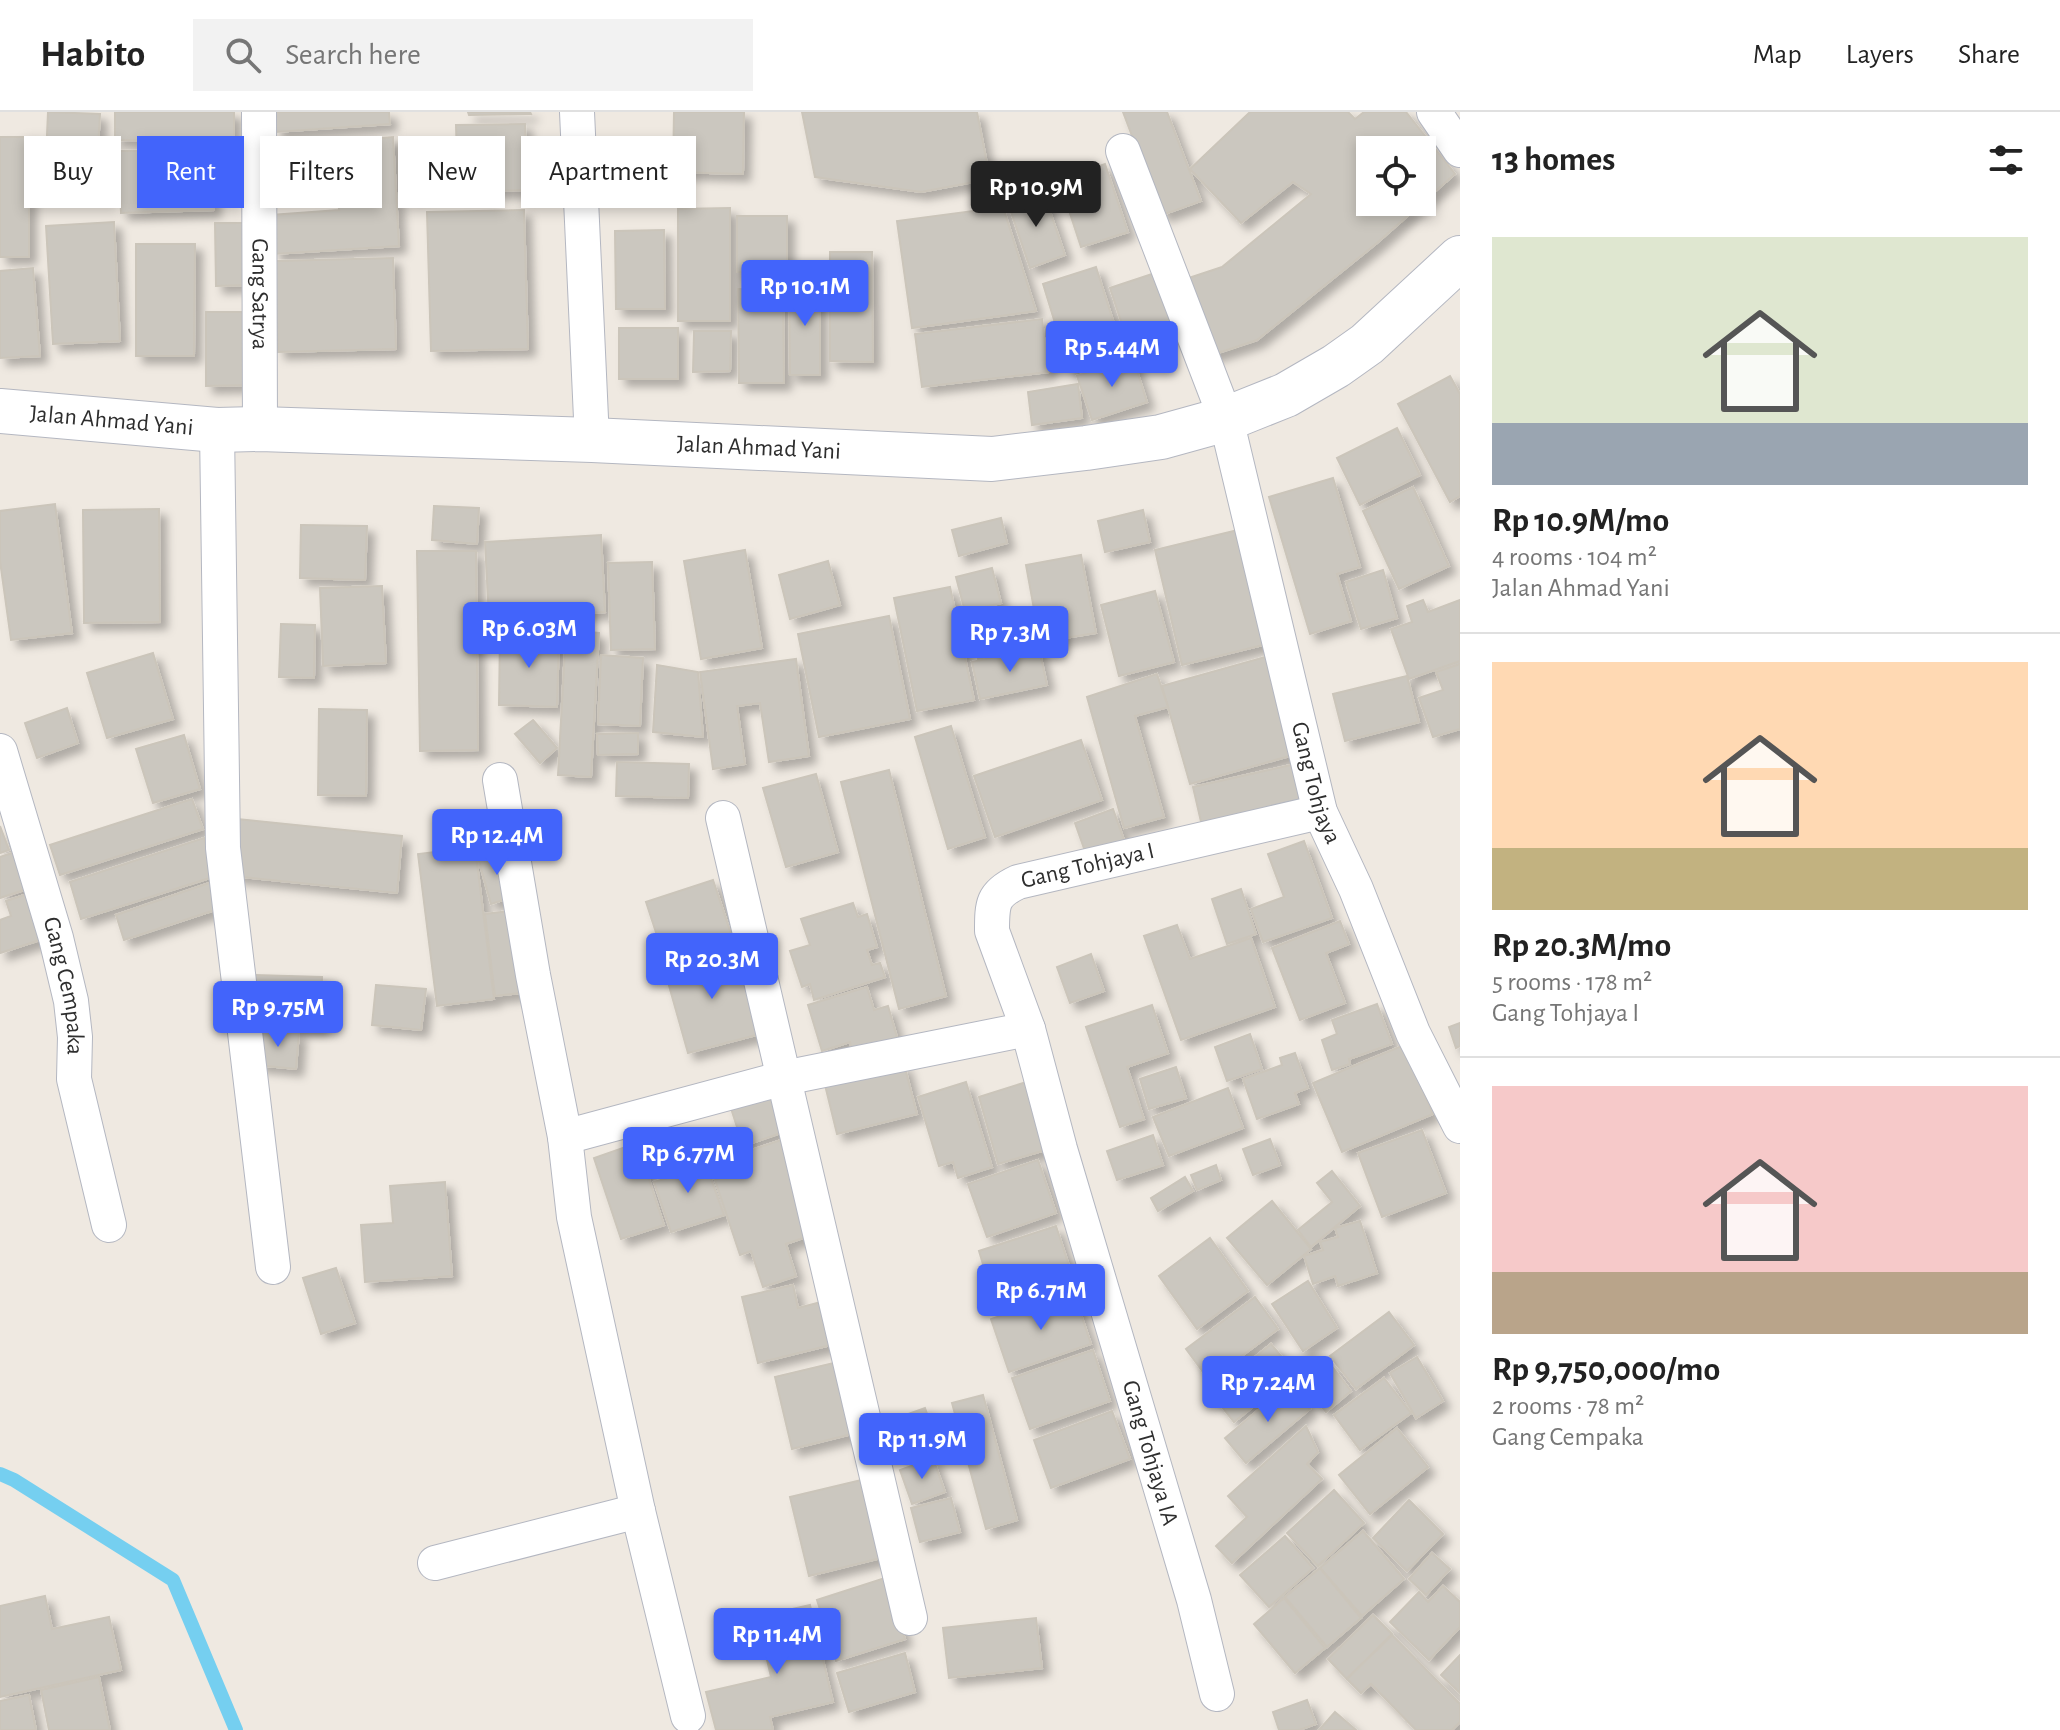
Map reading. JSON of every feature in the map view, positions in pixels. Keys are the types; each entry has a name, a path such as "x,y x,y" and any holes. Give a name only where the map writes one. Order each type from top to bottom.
{"main road":[{"name":"Jalan Ahmad Yani","path":"0,411 217,430 592,440 992,459 1161,437 1226,419 1286,395 1367,344 1460,258"}],"street":[{"name":"Gang Satrya","path":"259,112 260,429"},
{"path":"577,112 592,440"},
{"path":"1434,112 1460,150"},
{"name":"Gang Tohjaya","path":"1123,151 1226,419 1320,812 1356,889 1413,1033 1460,1126"},
{"path":"217,430 223,848 273,1267"},
{"name":"Gang Cempaka","path":"0,751 56,938 71,1001 75,1037 74,1079 109,1225"},
{"path":"500,780 533,975 565,1137 574,1217 638,1511 688,1716"},
{"name":"Gang Tohjaya I","path":"1028,1029 992,931 994,899 1003,889 1018,882 1320,812"},
{"path":"723,818 910,1618"},
{"path":"565,1137 784,1078 1028,1029"},
{"name":"Gang Tohjaya IA","path":"1028,1029 1060,1149 1194,1600 1217,1694"},
{"path":"435,1563 638,1511"}],"building":[{"path":"48,112 100,114 99,136 47,136"},
{"path":"115,112 234,112 234,136 137,136 137,140 121,140 121,136 115,136"},
{"path":"274,112 389,112 390,124 276,132"},
{"path":"468,112 530,112 531,114 469,115"},
{"path":"674,112 744,112 743,174 696,173 696,136 674,136"},
{"path":"802,112 977,112 990,179 921,192 815,177"},
{"path":"1123,112 1167,112 1201,201 1162,215"},
{"path":"1250,112 1348,112 1355,119 1364,112 1406,112 1425,136 1356,136 1356,216 1408,216 1257,340 1206,357 1180,281 1222,267 1311,194 1293,182 1241,223 1190,169"},
{"path":"525,124 525,136 521,136 521,190 505,191 505,136 456,136 456,125"},
{"path":"0,137 24,137 24,208 29,208 29,257 0,257"},
{"path":"393,137 399,246 274,254 271,215 339,208 382,208 382,138"},
{"path":"1436,150 1455,174 1436,191"},
{"path":"121,151 137,151 137,208 214,210 121,213"},
{"path":"1105,164 1128,232 1081,247 1059,180"},
{"path":"1043,191 1065,255 1030,268 1008,203"},
{"path":"1003,207 1036,311 912,328 897,221"},
{"path":"730,208 730,321 678,321 678,209"},
{"path":"524,210 528,349 431,351 427,212"},
{"path":"737,216 787,216 787,272 737,272"},
{"path":"114,222 120,341 53,344 46,226"},
{"path":"215,223 248,223 249,285 216,286"},
{"path":"664,230 665,309 616,309 615,231"},
{"path":"136,244 195,244 194,356 136,356"},
{"path":"830,252 872,252 873,362 830,361"},
{"path":"393,258 396,349 278,352 275,261"},
{"path":"1096,267 1124,355 1070,372 1043,284"},
{"path":"33,268 40,356 0,358 0,271"},
{"path":"1161,271 1182,332 1130,349 1110,288"},
{"path":"789,281 820,282 820,375 790,375"},
{"path":"738,289 783,290 784,383 739,383"},
{"path":"206,312 251,312 252,385 206,386"},
{"path":"1042,319 1048,372 922,387 915,334"},
{"path":"619,328 678,328 678,379 619,379"},
{"path":"694,331 731,331 730,371 693,372"},
{"path":"1133,358 1147,402 1092,420 1077,376"},
{"path":"1450,376 1460,394 1460,496 1450,502 1398,404"},
{"path":"1078,384 1082,418 1032,425 1028,392"},
{"path":"1397,428 1420,475 1360,505 1337,458"},
{"path":"1333,478 1360,567 1337,574 1351,621 1310,634 1269,497"},
{"path":"1413,487 1449,566 1399,589 1363,511"},
{"path":"55,504 72,633 11,640 0,561 0,511"},
{"path":"434,506 479,508 477,544 432,540"},
{"path":"159,509 160,622 84,623 83,510"},
{"path":"1143,510 1150,542 1105,552 1098,521"},
{"path":"1001,518 1007,543 959,556 952,530"},
{"path":"301,525 367,526 365,580 300,578"},
{"path":"1238,530 1267,644 1182,665 1155,550"},
{"path":"601,535 605,612 489,619 485,542"},
{"path":"745,550 762,648 701,659 684,561"},
{"path":"417,551 476,551 478,750 420,751"},
{"path":"1081,555 1096,633 1040,642 1026,565"},
{"path":"828,561 840,605 790,619 779,575"},
{"path":"652,562 655,649 611,650 608,563"},
{"path":"992,568 1001,603 965,612 956,577"},
{"path":"1383,570 1397,618 1361,629 1346,582"},
{"path":"382,586 386,663 323,666 320,588"},
{"path":"950,587 974,700 917,711 894,598"},
{"path":"1155,591 1174,662 1119,676 1101,605"},
{"path":"1423,600 1428,612 1460,600 1460,661 1409,679 1391,629 1412,622 1407,606"},
{"path":"889,616 910,719 819,737 798,634"},
{"path":"1031,619 1038,645 978,659 972,633"},
{"path":"281,624 315,625 314,678 279,677"},
{"path":"566,630 599,633 591,777 558,775"},
{"path":"500,633 559,635 557,707 499,705"},
{"path":"1039,648 1047,685 980,699 972,662"},
{"path":"153,653 173,719 107,738 87,673"},
{"path":"1276,654 1304,752 1190,784 1162,686"},
{"path":"601,655 643,658 640,726 598,724"},
{"path":"796,659 809,756 769,762 760,703 737,706 745,764 713,769 700,672"},
{"path":"1460,664 1460,729 1433,737 1419,698 1443,690 1436,672"},
{"path":"657,665 698,672 703,737 653,732"},
{"path":"1157,674 1168,707 1135,716 1164,817 1124,828 1087,697"},
{"path":"1407,676 1419,722 1345,741 1333,694"},
{"path":"67,708 78,743 37,758 25,723"},
{"path":"319,709 367,710 366,796 318,795"},
{"path":"533,720 557,748 540,763 515,734"},
{"path":"951,726 985,837 948,849 915,737"},
{"path":"638,733 638,754 598,755 597,734"},
{"path":"184,735 200,789 153,803 136,749"},
{"path":"1081,740 1102,800 995,837 974,776"},
{"path":"617,762 689,764 688,798 616,796"},
{"path":"1304,762 1313,801 1202,826 1193,787"},
{"path":"889,770 946,996 899,1009 841,782"},
{"path":"816,774 838,852 786,867 763,788"},
{"path":"192,799 203,829 60,875 50,845"},
{"path":"1113,809 1124,840 1086,854 1075,823"},
{"path":"237,819 402,836 397,893 232,876"},
{"path":"0,826 9,850 0,853"},
{"path":"204,838 216,876 81,919 70,882"},
{"path":"1304,841 1332,918 1263,942 1251,909 1284,897 1268,854"},
{"path":"475,847 494,999 437,1006 418,854"},
{"path":"21,850 33,887 0,898 0,857"},
{"path":"504,851 516,896 491,904 478,858"},
{"path":"713,880 733,940 666,963 646,902"},
{"path":"212,882 221,908 124,940 116,915"},
{"path":"1241,889 1256,934 1227,944 1212,899"},
{"path":"27,894 43,939 0,953 0,920 11,916 6,901"},
{"path":"853,903 858,917 867,914 877,947 867,950 872,965 880,963 885,977 814,1000 810,984 802,987 790,951 810,945 801,919"},
{"path":"519,910 529,992 495,996 485,914"},
{"path":"1340,921 1349,944 1326,953 1345,1003 1300,1020 1272,948"},
{"path":"1177,925 1190,959 1251,938 1275,1007 1181,1040 1144,936"},
{"path":"737,948 760,1034 688,1053 664,968"},
{"path":"1091,954 1104,991 1070,1003 1057,967"},
{"path":"255,975 322,977 321,1028 254,1026"},
{"path":"376,985 426,989 421,1030 372,1025"},
{"path":"867,987 874,1010 888,1006 897,1037 852,1051 850,1042 822,1051 808,1005"},
{"path":"1377,1004 1392,1044 1349,1059 1350,1064 1332,1070 1322,1040 1337,1034 1332,1020"},
{"path":"1152,1005 1168,1053 1127,1067 1144,1119 1120,1127 1086,1027"},
{"path":"1460,1023 1460,1046 1456,1048 1449,1027"},
{"path":"259,1030 299,1033 296,1069 256,1065"},
{"path":"1250,1034 1262,1069 1227,1081 1215,1047"},
{"path":"1404,1045 1433,1114 1342,1152 1313,1083"},
{"path":"1295,1053 1308,1088 1295,1093 1299,1104 1257,1119 1243,1079 1282,1065 1280,1058"},
{"path":"904,1064 917,1114 837,1134 825,1085"},
{"path":"1176,1067 1186,1098 1149,1109 1140,1079"},
{"path":"1039,1078 1059,1146 998,1164 979,1097"},
{"path":"966,1082 992,1167 958,1178 953,1162 939,1166 918,1097"},
{"path":"778,1085 793,1129 743,1146 729,1102"},
{"path":"1228,1088 1243,1128 1169,1156 1153,1117"},
{"path":"1422,1130 1446,1193 1382,1217 1358,1153"},
{"path":"1153,1135 1163,1165 1117,1180 1107,1151"},
{"path":"1270,1139 1280,1165 1253,1175 1243,1149"},
{"path":"781,1140 812,1235 786,1244 796,1276 763,1287 751,1251 740,1255 715,1180 739,1171 734,1156"},
{"path":"637,1143 664,1225 621,1239 594,1158"},
{"path":"694,1156 697,1168 706,1165 724,1215 671,1232 654,1182 671,1177 667,1164"},
{"path":"1038,1160 1056,1213 987,1237 968,1184"},
{"path":"1216,1165 1221,1180 1197,1190 1191,1175"},
{"path":"1332,1171 1360,1206 1311,1247 1298,1230 1332,1202 1317,1183"},
{"path":"1185,1177 1193,1191 1158,1211 1151,1198"},
{"path":"445,1182 452,1276 365,1282 361,1225 393,1223 390,1186"},
{"path":"1272,1201 1311,1249 1267,1285 1227,1238"},
{"path":"1360,1221 1377,1273 1338,1286 1335,1276 1313,1284 1304,1256 1323,1250 1320,1242 1338,1237 1335,1228"},
{"path":"1056,1226 1073,1278 995,1304 979,1251"},
{"path":"1210,1238 1248,1291 1197,1329 1159,1276"},
{"path":"336,1268 355,1323 321,1334 303,1278"},
{"path":"1308,1281 1337,1328 1303,1351 1272,1304"},
{"path":"793,1285 798,1308 821,1302 831,1345 758,1363 742,1297"},
{"path":"1073,1291 1091,1344 1009,1372 991,1319"},
{"path":"1255,1297 1278,1329 1209,1380 1186,1349"},
{"path":"1389,1312 1414,1345 1356,1389 1330,1356"},
{"path":"1271,1344 1295,1373 1234,1422 1211,1393"},
{"path":"1093,1350 1110,1401 1030,1429 1012,1378"},
{"path":"1417,1357 1443,1401 1416,1418 1390,1373"},
{"path":"838,1362 856,1433 792,1449 775,1377"},
{"path":"1331,1365 1351,1391 1326,1412 1305,1386"},
{"path":"1384,1378 1411,1413 1360,1450 1334,1415"},
{"path":"1289,1384 1310,1409 1246,1463 1225,1438"},
{"path":"983,1395 1017,1520 986,1529 952,1403"},
{"path":"925,1408 939,1446 905,1459 891,1420"},
{"path":"1112,1411 1130,1459 1051,1488 1034,1440"},
{"path":"1306,1426 1318,1452 1307,1464 1322,1479 1232,1563 1216,1546 1247,1517 1228,1496"},
{"path":"1397,1428 1428,1467 1370,1514 1339,1475"},
{"path":"933,1458 945,1492 912,1504 900,1470"},
{"path":"870,1478 889,1556 809,1576 790,1497"},
{"path":"1334,1490 1364,1523 1318,1566 1287,1533"},
{"path":"951,1498 960,1532 920,1542 911,1508"},
{"path":"1409,1500 1443,1534 1407,1571 1373,1538"},
{"path":"1363,1531 1404,1579 1362,1616 1320,1568"},
{"path":"1285,1536 1313,1568 1269,1607 1240,1575"},
{"path":"1432,1553 1450,1569 1426,1595 1409,1579"},
{"path":"1320,1568 1361,1618 1327,1647 1285,1597"},
{"path":"885,1578 905,1639 836,1661 817,1600"},
{"path":"1443,1586 1460,1602 1460,1627 1429,1660 1390,1622 1419,1592 1428,1602"},
{"path":"45,1596 52,1629 109,1617 121,1670 0,1697 0,1606"},
{"path":"1284,1598 1325,1648 1295,1673 1254,1624"},
{"path":"810,1605 833,1702 770,1717 773,1730 716,1730 706,1692 771,1677 757,1617"},
{"path":"1373,1615 1392,1634 1347,1679 1328,1659"},
{"path":"1036,1618 1042,1668 949,1678 943,1628"},
{"path":"1392,1635 1460,1704 1460,1722 1452,1730 1416,1730 1371,1684 1361,1693 1347,1679"},
{"path":"905,1653 915,1692 849,1712 837,1673"},
{"path":"1460,1655 1460,1693 1441,1675"},
{"path":"99,1677 110,1730 49,1730 41,1690"},
{"path":"29,1695 36,1730 0,1730 0,1701"},
{"path":"1307,1700 1316,1724 1299,1730 1279,1730 1273,1712"},
{"path":"1335,1712 1356,1730 1319,1730"}],"waterway":[{"path":"0,1474 173,1580 236,1730"}]}
